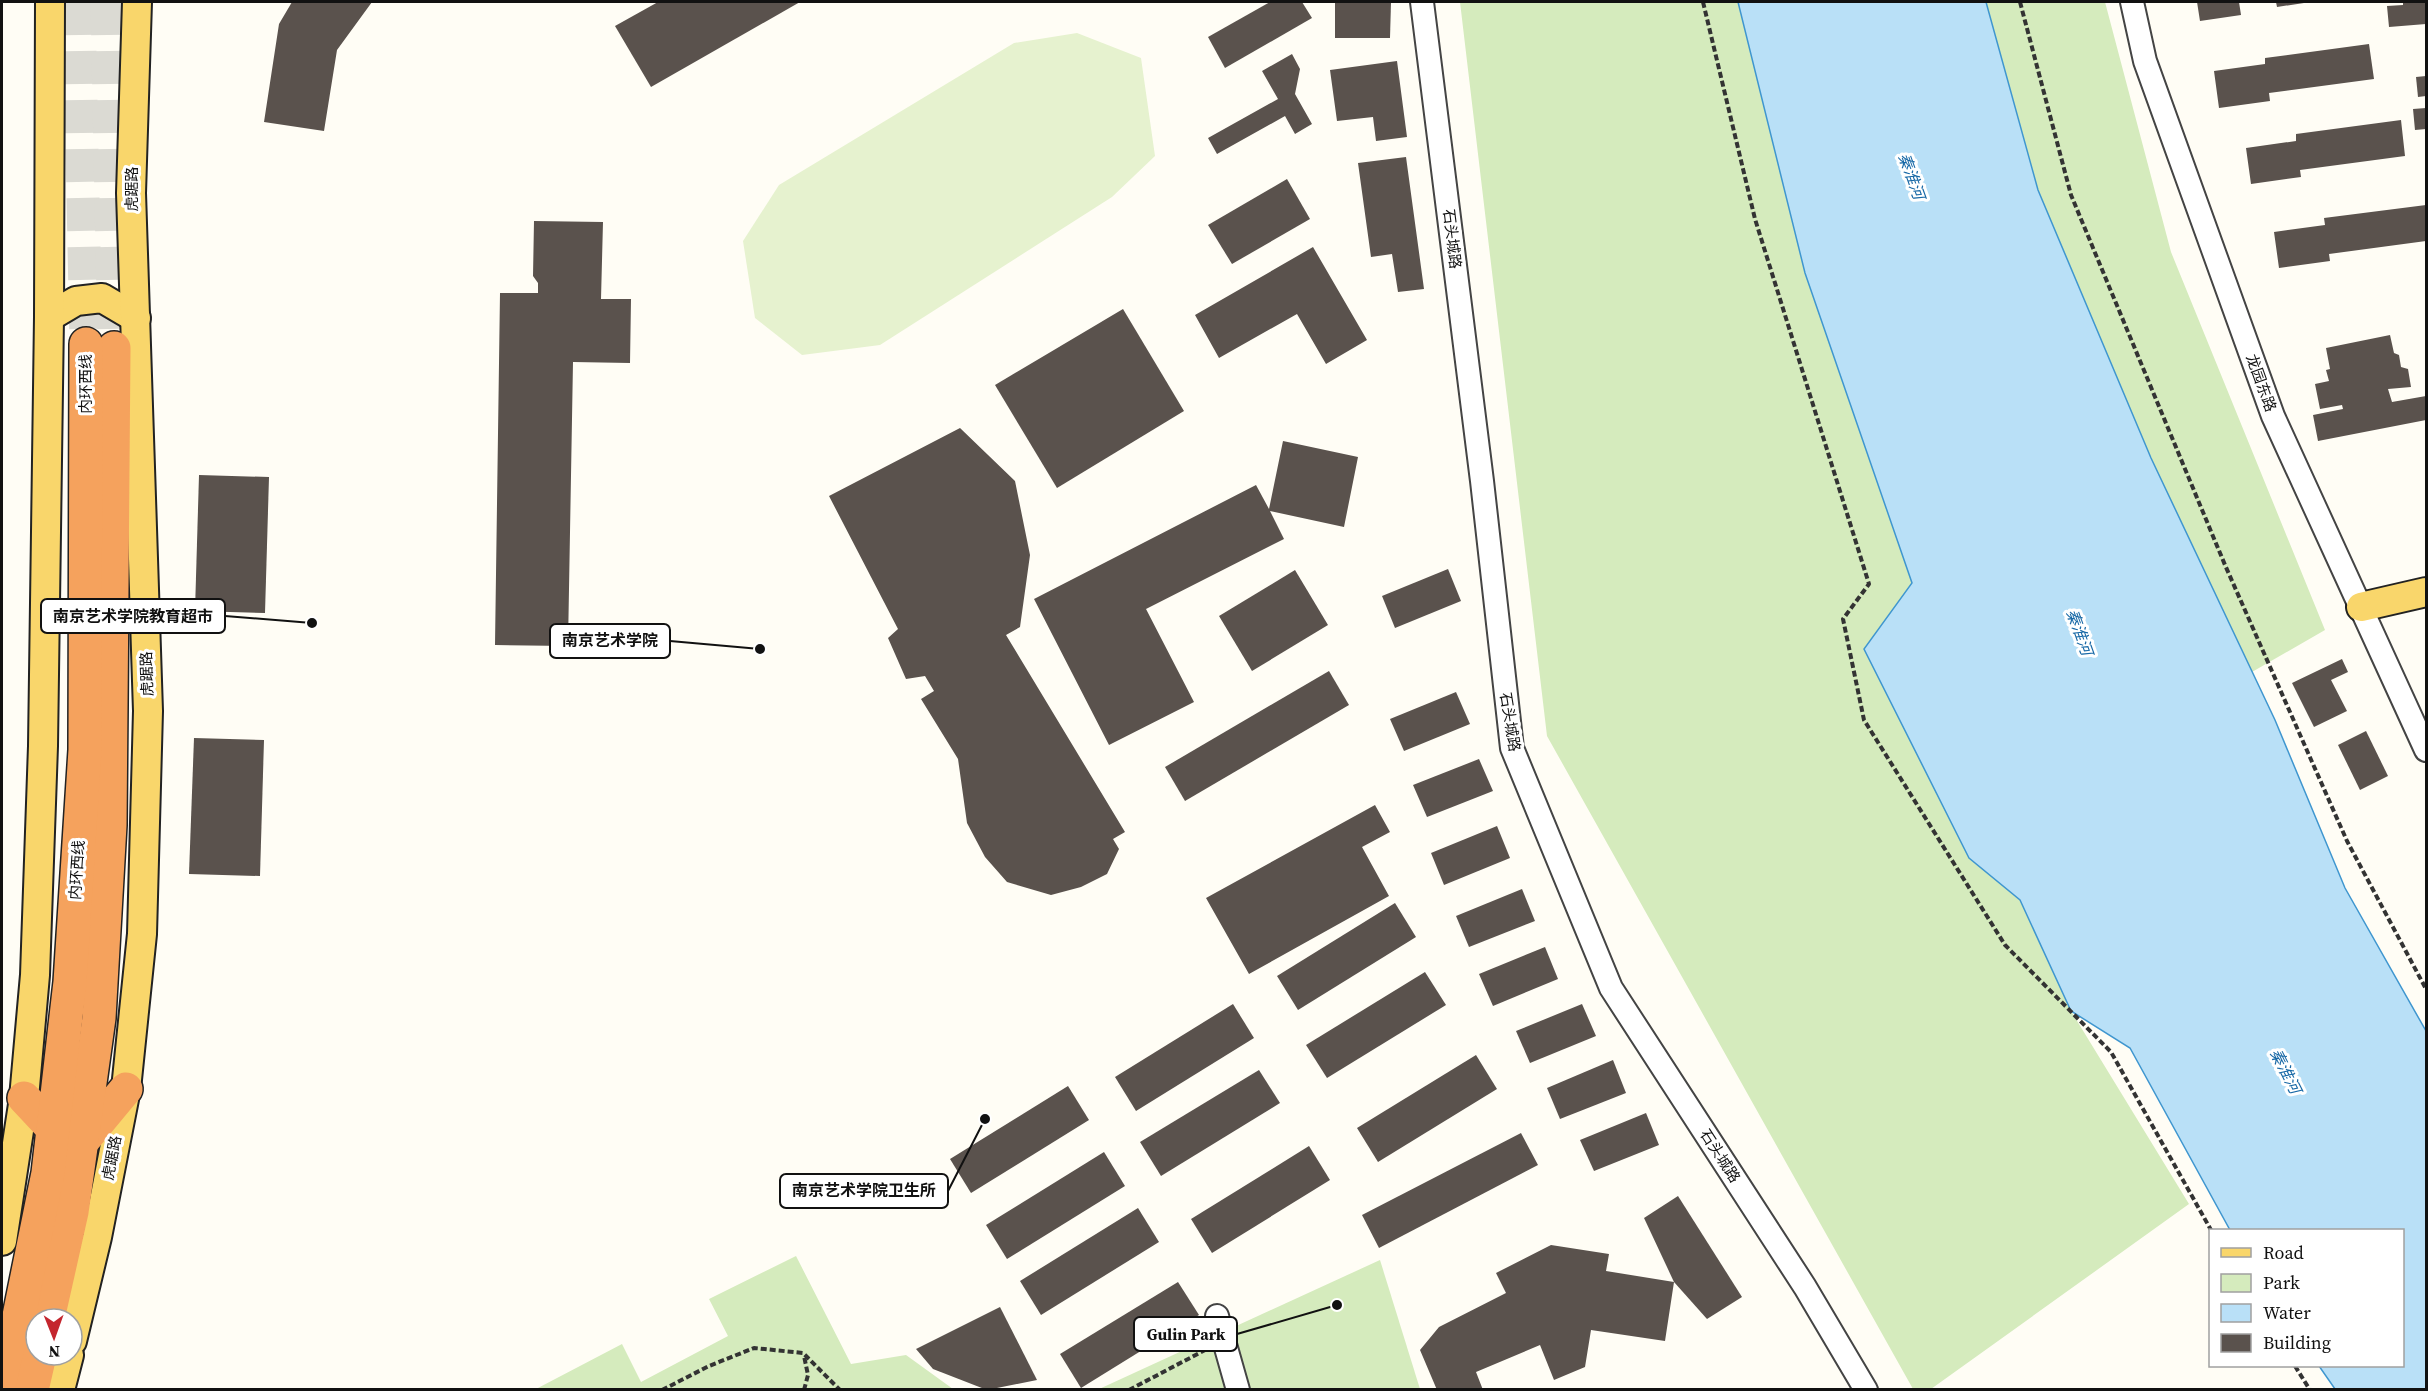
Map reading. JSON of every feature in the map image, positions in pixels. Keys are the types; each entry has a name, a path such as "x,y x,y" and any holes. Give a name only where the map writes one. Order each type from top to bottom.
{"highway":[{"name":"内环西线","path":"4,1389 48,1173 70,982 85,750 100,346 110,825 99,1018 72,1212 51,1307"},
{"path":"82,1142 126,1089"},
{"path":"24,1098 53,1129"},
{"path":"32,1389 37,1367"}],"main road":[{"path":"2,1241 24,1098 35,975 42,769 49,317 50,2"},
{"name":"虎踞路","path":"80,1307 97,1237 126,1089 142,934 148,711 131,193 137,2"},
{"path":"49,317 76,301 102,298 136,318"},
{"path":"2361,607 2427,592"},
{"path":"60,1389 66,1367"}],"street":[{"name":"石头城路","path":"1422,2 1482,481 1512,747 1611,988 1805,1287 1866,1389"},
{"name":"龙园东路","path":"2132,2 2145,61 2273,416 2427,750"},
{"path":"1217,1316 1238,1389"}],"path":[{"path":"1703,2 1755,219 1869,584 1843,619 1864,720 2005,945 2111,1052 2210,1229"},
{"path":"2020,2 2071,195 2225,565 2343,830 2427,989"},
{"path":"1129,1389 1224,1340"},
{"path":"662,1389 709,1366 754,1348 803,1353 840,1389"},
{"path":"803,1353 808,1375 804,1389"},
{"path":"2296,1367 2310,1389"}],"green space":[{"path":"1460,2 1738,2 1805,273 1745,2 2105,2 2171,252 2325,630 2252,672 1912,584 1969,858 2020,900 2071,1011 2189,1204 1931,1389 1913,1389 1547,736"},
{"path":"1077,33 1141,58 1155,156 1112,197 880,345 802,355 755,318 743,241 779,185 1014,43"},
{"path":"796,1256 851,1364 906,1355 953,1389 536,1389 622,1344 641,1382 728,1336 709,1299"},
{"path":"1380,1260 1420,1389 1097,1390"}],"water":[{"name":"秦淮河","path":"1738,2 1986,2 2038,190 2151,458 2275,720 2345,888 2426,1031 2426,1389 2335,1389 2320,1367 2404,1367 2404,1229 2229,1229 2130,1048 2071,1011 2020,900 1969,858 1864,649 1912,583 1805,273"}],"building":[{"path":"292,2 372,2 337,50 324,131 264,122 279,24"},
{"path":"658,2 800,2 651,87 615,26"},
{"path":"1270,2 1302,2 1312,18 1225,68 1208,37"},
{"path":"1335,2 1391,2 1390,38 1335,38"},
{"path":"2197,2 2239,2 2241,15 2200,21"},
{"path":"2276,2 2304,2 2304,3 2277,7"},
{"path":"2403,2 2426,2 2426,24 2389,27 2387,6 2403,5"},
{"path":"2369,44 2374,79 2269,93 2270,101 2219,108 2214,71 2265,64 2265,58"},
{"path":"1292,54 1300,69 1295,94 1312,124 1295,134 1285,116 1217,154 1208,138 1278,99 1262,71"},
{"path":"1397,61 1407,137 1376,141 1373,117 1337,121 1330,70"},
{"path":"2426,76 2426,96 2418,97 2416,77"},
{"path":"2426,108 2426,129 2415,130 2413,109"},
{"path":"2401,120 2405,156 2300,170 2301,177 2251,184 2246,148 2296,141 2296,134"},
{"path":"1406,157 1424,289 1398,292 1392,254 1371,257 1358,163"},
{"path":"1287,179 1310,219 1232,264 1208,225"},
{"path":"2426,205 2426,241 2329,254 2330,261 2279,268 2274,232 2325,225 2324,218"},
{"path":"534,221 603,222 601,299 631,299 630,363 573,362 568,646 495,645 500,293 538,293 538,283 533,276"},
{"path":"1313,247 1367,340 1326,364 1297,314 1219,358 1195,315"},
{"path":"1123,309 1184,411 1057,488 995,385"},
{"path":"2390,335 2394,353 2399,355 2401,367 2408,369 2411,387 2388,389 2392,402 2426,396 2426,420 2318,441 2313,415 2343,409 2342,405 2320,409 2315,384 2329,381 2326,370 2330,369 2326,348"},
{"path":"960,428 1015,481 1030,555 1020,627 1006,635 1125,832 1113,839 1119,849 1107,874 1081,887 1051,895 1007,882 985,857 967,823 958,759 921,699 934,691 925,676 906,679 888,638 898,629 829,496"},
{"path":"1283,441 1358,457 1344,527 1270,511 1284,539 1146,609 1194,702 1109,745 1034,599 1256,485 1269,509"},
{"path":"199,475 269,477 265,613 195,611"},
{"path":"1448,569 1461,601 1395,628 1382,596"},
{"path":"1295,570 1328,625 1252,671 1219,616"},
{"path":"2342,659 2348,672 2331,680 2347,711 2314,727 2292,683"},
{"path":"1329,671 1349,705 1185,801 1165,767"},
{"path":"1456,692 1470,724 1404,751 1390,719"},
{"path":"2366,731 2388,776 2360,790 2338,745"},
{"path":"194,738 264,740 260,876 189,874"},
{"path":"1479,759 1493,791 1427,817 1413,785"},
{"path":"1375,805 1390,832 1362,847 1389,896 1249,974 1206,898"},
{"path":"1497,826 1510,858 1444,885 1431,853"},
{"path":"1522,889 1535,921 1469,947 1456,916"},
{"path":"1395,903 1416,937 1298,1010 1277,976"},
{"path":"1545,947 1558,979 1493,1006 1479,974"},
{"path":"1425,972 1446,1005 1327,1078 1306,1045"},
{"path":"1233,1004 1254,1038 1136,1111 1115,1077"},
{"path":"1582,1004 1596,1036 1530,1063 1516,1031"},
{"path":"1476,1055 1497,1089 1378,1162 1357,1128"},
{"path":"1613,1060 1626,1093 1560,1119 1547,1088"},
{"path":"1259,1070 1280,1103 1161,1176 1140,1142"},
{"path":"1068,1086 1089,1120 971,1193 950,1159"},
{"path":"1646,1113 1659,1145 1594,1171 1580,1140"},
{"path":"1521,1133 1538,1165 1379,1248 1362,1215"},
{"path":"1309,1146 1330,1180 1212,1253 1191,1219"},
{"path":"1104,1152 1125,1186 1007,1259 986,1225"},
{"path":"1678,1196 1742,1297 1707,1319 1674,1282 1644,1218"},
{"path":"1138,1208 1159,1242 1041,1315 1020,1281"},
{"path":"1551,1245 1609,1254 1606,1271 1674,1282 1665,1341 1591,1330 1585,1367 1554,1380 1540,1345 1476,1372 1483,1390 1437,1390 1420,1350 1439,1327 1506,1293 1496,1273"},
{"path":"1178,1282 1199,1315 1081,1388 1060,1354"},
{"path":"1000,1307 1037,1380 987,1390 933,1369 916,1349"}],"tunnel":[{"path":"79,2 86,344"},
{"path":"107,2 114,348"}],"place":[{"name":"南京艺术学院教育超市","path":"312,623"},
{"name":"南京艺术学院","path":"760,649"},
{"name":"南京艺术学院卫生所","path":"985,1119"},
{"name":"Gulin Park","path":"1337,1305"}]}
